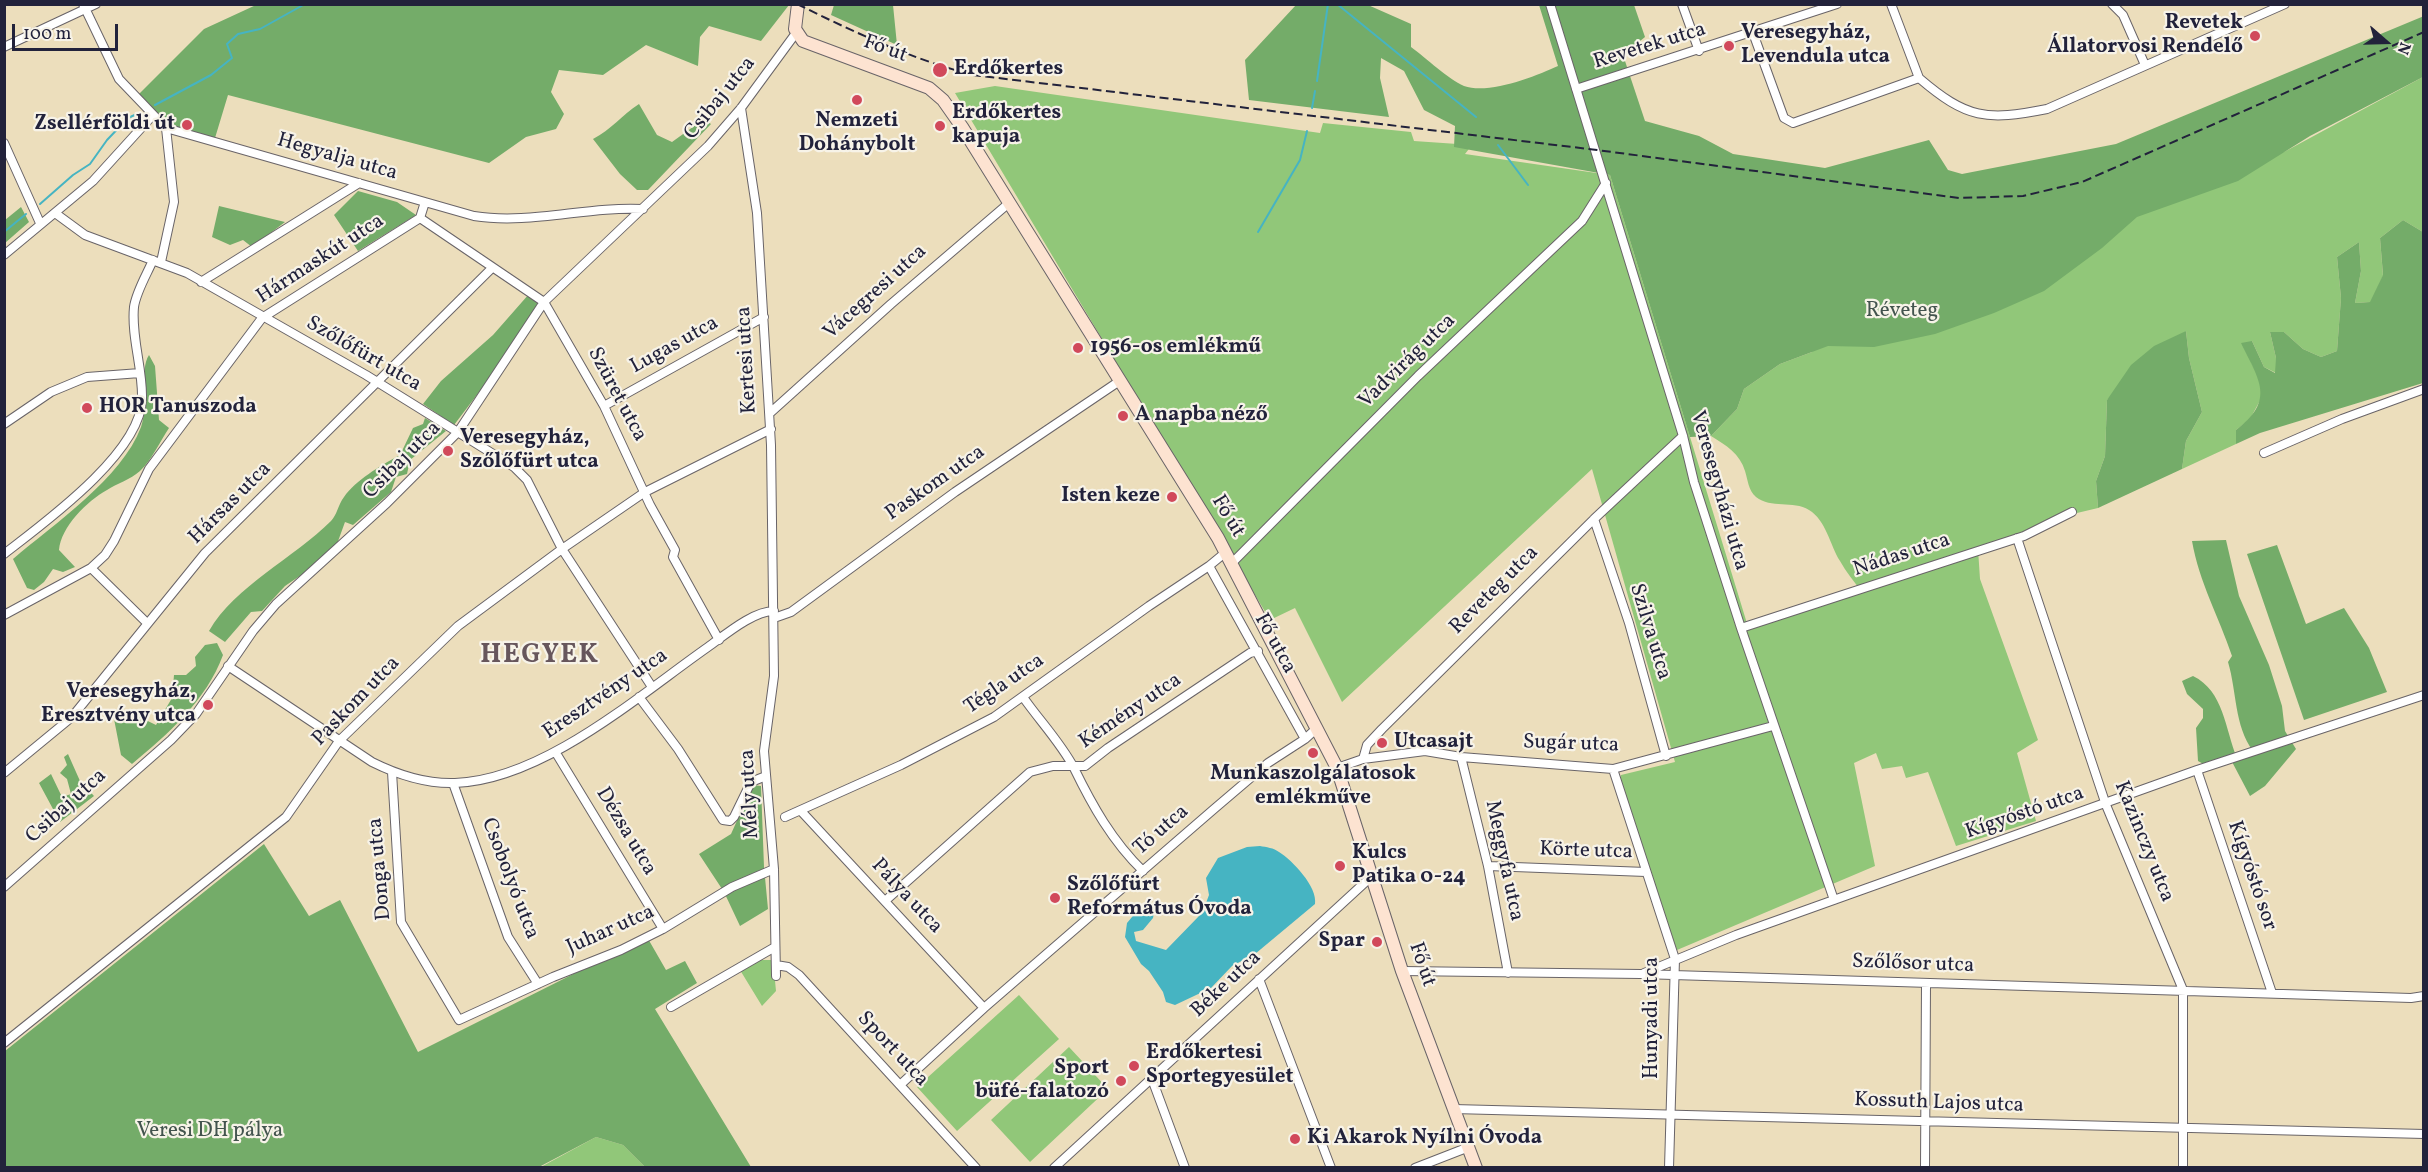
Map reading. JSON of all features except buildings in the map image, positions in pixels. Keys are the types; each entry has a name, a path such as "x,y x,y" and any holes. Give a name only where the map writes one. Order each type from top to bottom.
{"main road":[{"path":"796,33 794,16 798,5"},
{"name":"Fő út","path":"796,33 805,43 933,91 962,127 1226,552 1336,768 1402,971 1476,1167"}],"street":[{"path":"4,47 84,7 96,4"},
{"name":"Veresegyházi utca","path":"1550,4 1683,436 1694,482 1773,726 1834,900"},
{"path":"1682,4 1699,51"},
{"name":"Revetek utca","path":"1576,89 1699,51 1837,4"},
{"path":"1891,4 1919,78 1956,107 1985,115 2015,115 2047,109 2270,7 2285,4"},
{"path":"2112,4 2123,15 2145,65"},
{"name":"Hegyalja utca","path":"84,7 119,79 166,128 487,218 513,218 618,208 644,209"},
{"name":"Csibaj utca","path":"4,887 171,740 196,714 228,666 276,604 387,503 458,432 544,302 708,146 741,108 796,33"},
{"path":"1753,33 1784,117 1793,123 1919,78"},
{"name":"Kertesi utca","path":"741,108 758,213 771,429 774,615"},
{"path":"4,255 93,181 153,115"},
{"path":"4,554 60,511 123,447 140,413 142,399 134,306 157,261 174,202 166,128"},
{"path":"6,148 40,223"},
{"path":"201,282 359,183"},
{"name":"Vadvirág utca","path":"1231,564 1418,376 1582,221 1606,183"},
{"path":"420,219 425,202"},
{"name":"Vácegresi utca","path":"770,413 891,304 1009,203"},
{"name":"Szőlőfürt utca","path":"55,213 85,235 157,261 201,282 377,382 514,467 527,480 562,549 652,687"},
{"name":"Szüret utca","path":"420,219 544,302 604,406 675,550 674,557 719,639"},
{"name":"Hármaskút utca","path":"4,615 91,568 114,541 149,469 262,318 420,219"},
{"name":"Hársas utca","path":"4,773 72,717 206,554 492,267"},
{"name":"Lugas utca","path":"604,406 764,317"},
{"path":"4,424 51,392 87,377 140,373"},
{"name":"Paskom utca","path":"774,615 791,612 955,492 1121,380"},
{"path":"2264,453 2342,419 2424,389"},
{"name":"Paskom utca","path":"4,1044 286,817 339,741 458,626 562,549 645,492 771,429"},
{"name":"Reveteg utca","path":"1363,759 1367,745 1382,729 1594,519 1683,436"},
{"name":"Nádas utca","path":"1741,628 2017,538 2072,512"},
{"name":"Szilva utca","path":"1594,519 1629,623 1666,756"},
{"name":"Kazinczy utca","path":"2017,538 2106,805 2184,990 2183,1167"},
{"name":"Tégla utca","path":"785,817 953,740 1023,697 1226,552"},
{"name":"Fő utca","path":"1209,566 1305,739"},
{"path":"91,568 147,623"},
{"name":"Eresztvény utca","path":"228,666 339,741 392,772 453,783 498,775 556,753 719,639 765,611 774,615"},
{"name":"Mély utca","path":"774,615 774,676 764,751 774,869 776,976"},
{"name":"Kémény utca","path":"885,901 1030,772 1053,766 1074,768 1085,766 1250,653 1258,651"},
{"name":"Kígyóstó utca","path":"1641,974 1675,959 1834,900 2106,805 2197,770 2424,695"},
{"path":"639,697 678,749 723,820 730,821 734,818 751,782 766,776"},
{"path":"1023,697 1074,768 1078,782 1100,818 1143,871"},
{"name":"Sugár utca","path":"1363,759 1425,751 1461,757 1614,769 1773,726"},
{"name":"Tó utca","path":"900,1085 984,1008 1268,763 1305,739 1317,728"},
{"name":"Dézsa utca","path":"556,753 663,930"},
{"name":"Meggyfa utca","path":"1461,757 1488,866 1508,973"},
{"path":"1336,768 1363,759"},
{"name":"Hunyadi utca","path":"1614,769 1675,959 1672,975 1669,1167"},
{"name":"Kígyóstó sor","path":"2197,770 2272,993"},
{"name":"Donga utca","path":"392,772 401,922 459,1020"},
{"name":"Csobolyó utca","path":"453,783 508,937 538,984"},
{"name":"Pálya utca","path":"801,811 984,1008"},
{"name":"Körte utca","path":"1488,866 1646,872"},
{"name":"Juhar utca","path":"459,1020 663,930 732,887 774,869"},
{"name":"Béke utca","path":"1054,1167 1372,876"},
{"path":"671,1007 776,947"},
{"name":"Sport utca","path":"776,965 788,966 799,975 976,1167"},
{"name":"Szőlősor utca","path":"1402,971 1641,974 2411,998 2424,996"},
{"path":"1259,979 1331,1167"},
{"path":"1925,1167 1926,984"},
{"path":"1152,1079 1185,1167"},
{"name":"Kossuth Lajos utca","path":"1453,1109 2424,1134"},
{"path":"1415,1167 1468,1147"}],"green space":[{"path":"256,5 789,5 761,41 709,26 700,37 698,66 646,45 603,75 559,70 551,92 564,114 556,129 526,137 489,163 228,95 215,138 169,126 137,96 204,29"},
{"path":"834,5 893,5 897,45 831,15"},
{"name":"Réveteg","path":"1296,5 1368,5 1411,24 1411,47 1451,78 1464,86 1486,88 1512,83 1558,66 1539,5 1634,5 1645,37 1623,55 1645,121 1699,136 1733,154 1825,168 1929,140 1948,170 1962,174 2116,144 2424,16 2423,77 2310,136 2238,181 2137,217 2102,248 2044,291 1994,313 1935,334 1874,347 1828,346 1780,364 1744,389 1737,409 1711,436 1690,437 1610,175 1454,147 1455,126 1424,110 1404,71 1381,58 1380,78 1389,117 1249,100 1245,60"},
{"name":"Réveteg","path":"2423,77 2423,232 2403,220 2380,238 2383,276 2371,302 2355,303 2361,271 2359,242 2337,257 2341,298 2337,351 2321,357 2303,349 2284,332 2270,332 2276,358 2276,373 2264,367 2252,341 2251,362 2260,379 2263,395 2250,419 2236,430 2236,444 2182,469 2186,441 2202,412 2189,358 2186,331 2107,400 2105,456 2096,481 2098,508 2077,513 1978,549 1980,579 2038,740 2017,753 2036,821 1956,846 1928,772 1906,778 1902,766 1882,769 1876,753 1854,763 1875,866 1677,950 1618,784 1621,775 1675,762 1592,469 1342,702 1295,608 1270,620 955,93 995,86 1320,133 1323,123 1411,132 1414,141 1472,145 1465,154 1610,175 1749,630 1861,591 1836,555 1824,526 1815,514 1803,507 1768,503 1756,497 1750,488 1740,460 1711,436 1737,409 1744,389 1780,364 1812,352 1856,192 2284,152"},
{"path":"639,104 657,135 672,142 704,119 711,124 648,190 637,190 620,174 593,139"},
{"path":"358,191 397,202 416,215 358,251 334,215"},
{"path":"219,206 285,222 252,247 243,240 230,245 212,237"},
{"path":"21,207 29,222 5,243 5,220"},
{"path":"2403,220 2423,232 2423,383 2260,433 2236,444 2236,430 2256,409 2260,399 2258,379 2241,343 2252,341 2264,367 2275,373 2276,358 2270,332 2284,332 2303,349 2321,357 2337,351 2341,298 2337,257 2359,242 2361,271 2355,303 2370,302 2383,275 2380,238"},
{"path":"529,294 539,304 489,379 454,425 423,404 441,381 493,335"},
{"path":"2186,331 2189,358 2202,412 2186,441 2182,469 2098,508 2096,481 2105,456 2107,400 2131,365 2154,346"},
{"path":"149,355 155,366 159,420 169,428 140,471 99,495 70,524 59,550 75,567 63,572 53,569 44,582 34,590 27,588 13,559 103,482 132,446 143,418 145,369"},
{"path":"425,418 446,431 410,460 407,474 396,477 391,492 353,525 345,522 337,544 319,563 285,586 262,611 251,612 225,642 209,631 220,615 249,586 331,521 344,497 362,479 398,456 404,464 402,451 413,428 423,424"},
{"path":"2226,540 2239,596 2269,665 2282,706 2285,731 2296,749 2265,786 2250,796 2230,758 2207,766 2198,761 2196,728 2203,718 2203,709 2187,694 2182,681 2193,676 2211,691 2222,712 2237,758 2253,751 2239,719 2228,662 2232,656 2204,585 2192,541"},
{"path":"2277,545 2306,624 2344,608 2369,648 2387,692 2304,720 2247,554"},
{"path":"217,643 223,655 207,687 185,716 132,764 121,755 114,719 125,710 156,725 172,698 174,675 186,675 196,666 195,657 205,645"},
{"path":"68,754 80,781 94,796 60,822 39,783 51,774 62,797 71,794 67,779 60,773 67,765 64,757"},
{"path":"753,785 761,786 768,909 740,926 724,892 699,854 731,834"},
{"name":"Veresi DH pálya","path":"264,844 309,916 340,900 418,1052 647,937 666,970 685,961 697,983 655,1009 751,1167 645,1167 623,1145 596,1137 539,1167 5,1168 5,1051"},
{"path":"759,960 773,960 776,991 762,1006 740,970"},
{"path":"1019,995 1059,1039 957,1131 917,1087"},
{"path":"1069,1047 1108,1089 1030,1162 991,1120"},
{"path":"596,1137 623,1145 645,1167 539,1168"}],"water":[{"path":"1260,846 1277,851 1297,867 1312,890 1315,904 1255,954 1232,966 1211,988 1175,1005 1166,1002 1163,992 1149,971 1141,964 1125,937 1127,923 1137,911 1146,910 1145,902 1149,900 1155,908 1153,918 1143,930 1134,932 1136,941 1166,950 1199,916 1209,895 1206,878 1218,858 1247,847"}],"waterway":[{"path":"155,105 211,75 232,58 227,44 238,34 260,29 305,4"},
{"path":"1317,81 1328,4"},
{"path":"1337,4 1476,117"},
{"path":"1312,108 1315,91"},
{"path":"40,204 73,175 90,164 107,140 128,118 139,113"},
{"path":"1258,232 1300,160 1307,131"},
{"path":"1498,145 1528,185"},
{"path":"4,232 26,214"}],"railway":[{"path":"797,4 905,53 973,75 1597,150 1959,198 2023,196 2082,182 2424,32"}],"place":[{"name":"Revetek Állatorvosi Rendelő","path":"2255,36"},
{"name":"Veresegyház, Levendula utca","path":"1729,46"},
{"name":"Erdőkertes","path":"940,70"},
{"name":"Nemzeti Dohánybolt","path":"857,100"},
{"name":"Zsellérföldi út","path":"187,125"},
{"name":"Erdőkertes kapuja","path":"940,126"},
{"name":"1956-os emlékmű","path":"1078,348"},
{"name":"HOR Tanuszoda","path":"87,408"},
{"name":"A napba néző","path":"1123,416"},
{"name":"Veresegyház, Szőlőfürt utca","path":"448,451"},
{"name":"Isten keze","path":"1172,497"},
{"name":"Veresegyház, Eresztvény utca","path":"208,705"},
{"name":"Utcasajt","path":"1382,743"},
{"name":"Munkaszolgálatosok emlékműve","path":"1313,753"},
{"name":"Kulcs Patika 0-24","path":"1340,866"},
{"name":"Szőlőfürt Református Óvoda","path":"1055,898"},
{"name":"Spar","path":"1377,942"},
{"name":"Erdőkertesi Sportegyesület","path":"1134,1066"},
{"name":"Sport büfé-falatozó","path":"1121,1081"},
{"name":"Ki Akarok Nyílni Óvoda","path":"1295,1139"}],"district":[{"name":"HEGYEK","path":"540,657"}]}
